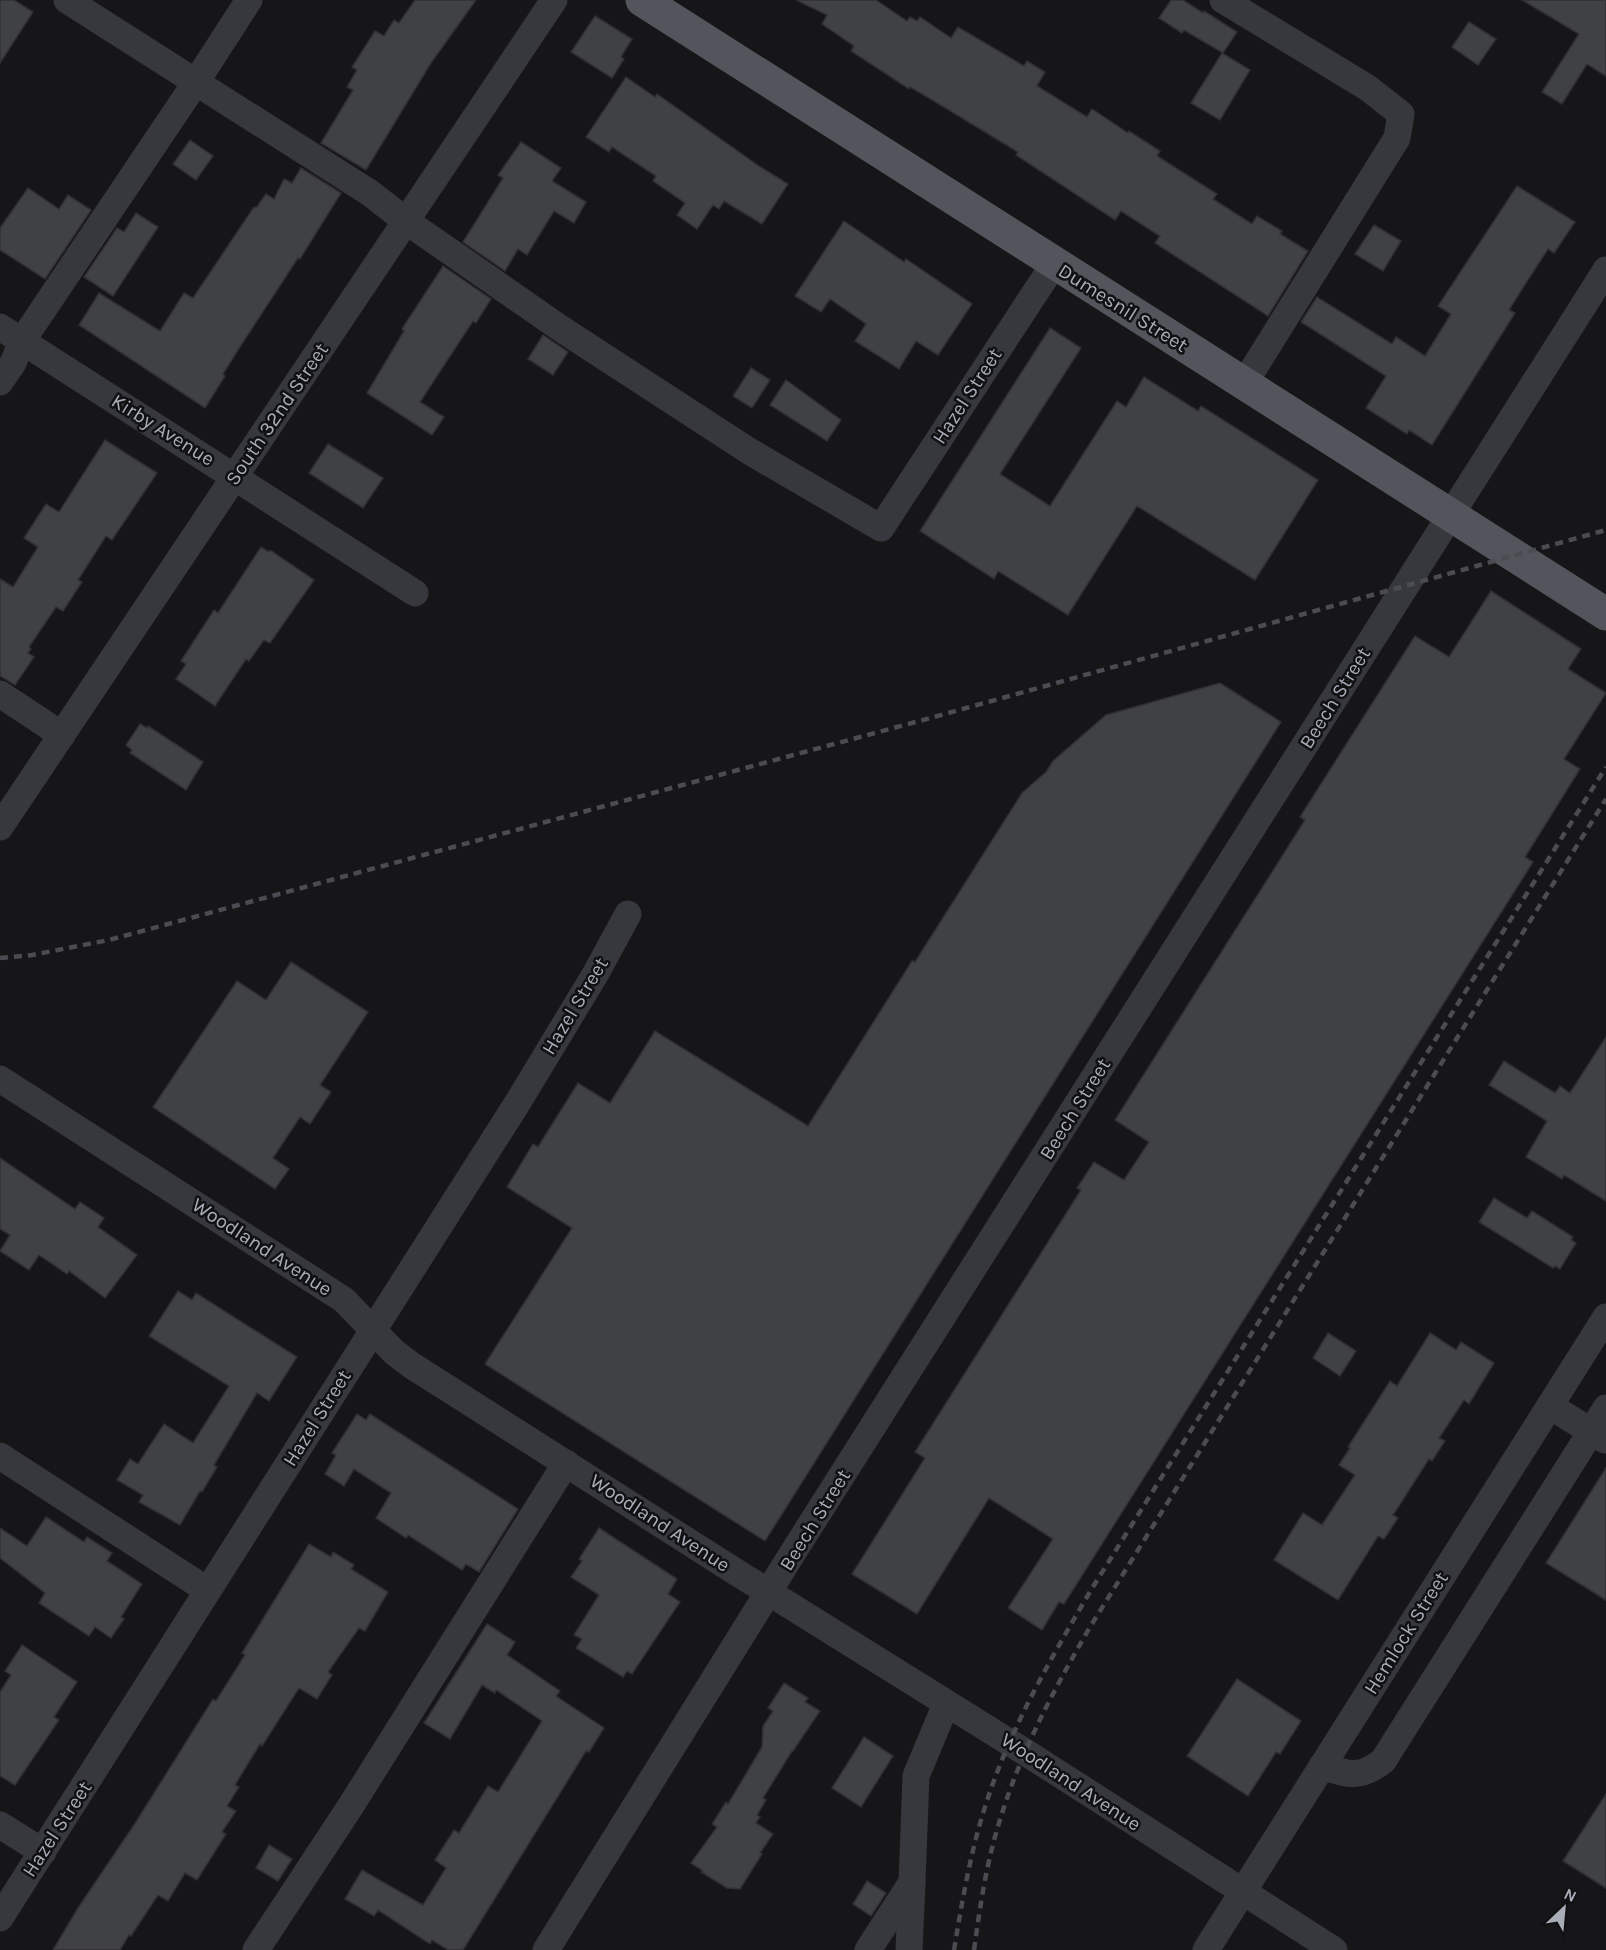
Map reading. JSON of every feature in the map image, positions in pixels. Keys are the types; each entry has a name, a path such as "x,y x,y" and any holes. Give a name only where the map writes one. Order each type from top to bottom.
{"main road":[{"name":"Dumesnil Street","path":"642,0 1053,264 1606,614"}],"street":[{"path":"68,0 370,193 406,221"},
{"path":"0,382 13,363 11,334 196,82 249,0"},
{"name":"South 32nd Street","path":"0,827 554,0"},
{"path":"1223,0 1368,88 1401,114 1397,138 1244,384"},
{"name":"Hazel Street","path":"406,221 560,328 749,451 881,528 1053,264"},
{"name":"Beech Street","path":"546,1950 769,1592 1606,270"},
{"name":"Kirby Avenue","path":"11,334 415,592"},
{"path":"0,694 62,735"},
{"name":"Hazel Street","path":"0,1918 518,1102 628,914"},
{"name":"Woodland Avenue","path":"0,1079 344,1300 394,1352 411,1365 1334,1950"},
{"name":"Hemlock Street","path":"1206,1950 1606,1317"},
{"path":"1550,1406 1599,1436"},
{"path":"1322,1766 1349,1775 1371,1770 1383,1761 1599,1436 1606,1408"},
{"path":"0,1456 207,1590"},
{"path":"256,1950 352,1804 566,1463"},
{"path":"909,1950 916,1776 946,1704"},
{"path":"0,1825 43,1852"},
{"path":"868,1950 912,1882"}],"building":[{"path":"0,0 14,0 33,12 0,63"},
{"path":"415,0 476,0 431,63 366,170 321,143 353,90 347,87 357,70 352,67 375,31 384,36 394,20 399,23"},
{"path":"796,0 876,0 907,21 910,17 917,21 920,17 951,38 958,27 1024,66 1027,61 1045,72 1037,86 1087,117 1092,109 1128,133 1129,131 1160,151 1157,156 1217,194 1213,199 1252,224 1257,216 1282,231 1280,234 1308,251 1268,316 1155,243 1160,236 1121,211 1115,220 1016,155 1018,152 910,87 909,89 851,51 854,46 822,24 827,15"},
{"path":"1171,0 1183,0 1237,32 1223,53 1184,30 1182,33 1159,18"},
{"path":"1522,0 1606,0 1606,76 1587,64 1562,104 1542,92 1579,34"},
{"path":"595,16 632,39 621,57 624,59 612,78 571,52"},
{"path":"1469,22 1496,39 1478,65 1452,47"},
{"path":"1222,53 1250,70 1220,120 1191,103"},
{"path":"626,77 655,97 657,94 788,184 762,224 724,201 719,209 713,205 697,229 677,215 685,203 653,181 656,176 612,147 609,152 586,137"},
{"path":"190,140 213,156 196,180 173,164"},
{"path":"521,142 561,168 552,181 586,202 574,223 554,211 527,255 518,249 505,271 463,242 503,178 498,175"},
{"path":"301,168 341,193 300,259 298,258 238,350 205,408 79,325 99,293 160,331 184,293 193,298 254,207 256,208 266,194 274,199 284,179 292,183"},
{"path":"1517,186 1575,222 1554,253 1548,249 1526,283 1509,310 1515,313 1432,445 1409,430 1407,434 1366,408 1386,376 1301,322 1317,297 1392,344 1396,337 1425,356 1451,314 1438,306"},
{"path":"28,188 59,209 68,195 91,210 45,279 0,250 0,228"},
{"path":"136,213 158,227 113,296 84,277 117,228 124,232"},
{"path":"844,221 904,262 906,259 972,304 938,355 916,341 899,369 855,341 866,324 830,299 821,312 795,296"},
{"path":"1374,225 1401,241 1383,271 1355,254"},
{"path":"443,266 491,299 476,323 473,321 420,402 444,417 432,435 367,393 404,331 402,329"},
{"path":"1050,328 1081,348 1000,474 1050,506 1117,401 1126,407 1144,377 1198,411 1201,406 1318,480 1255,580 1137,506 1068,615 998,571 994,579 920,531"},
{"path":"543,335 568,352 553,375 528,359"},
{"path":"751,368 770,380 752,408 733,396"},
{"path":"786,380 841,420 827,441 770,405"},
{"path":"105,440 157,473 112,540 106,536 78,580 82,582 63,611 56,607 29,647 31,649 28,653 34,657 15,685 0,676 0,579 13,587 38,547 24,538 46,504 59,512"},
{"path":"328,444 383,478 363,508 309,473"},
{"path":"261,547 269,552 270,550 314,580 270,643 264,640 249,661 246,659 215,706 176,679 186,664 181,661 214,610 218,613"},
{"path":"1491,591 1581,649 1568,669 1606,693 1564,759 1580,769 1525,857 1533,862 1064,1604 1059,1602 1042,1630 1008,1608 1053,1539 989,1498 917,1614 852,1574 925,1458 915,1452 1081,1190 1077,1188 1094,1162 1124,1180 1149,1142 1115,1120 1305,820 1300,817 1415,636 1449,657"},
{"path":"1220,683 1281,722 765,1541 485,1364 572,1228 507,1187 533,1144 538,1147 578,1083 610,1103 655,1031 808,1126 1022,793 1046,772 1053,761 1106,715"},
{"path":"140,724 147,728 148,726 203,762 186,790 130,753 132,750 126,745"},
{"path":"291,962 368,1012 320,1085 331,1092 310,1124 300,1117 273,1158 289,1169 275,1189 153,1107 237,981 266,1000"},
{"path":"1606,1037 1606,1201 1564,1175 1562,1179 1526,1157 1547,1121 1489,1085 1504,1061 1555,1093 1560,1086 1570,1093"},
{"path":"0,1158 75,1209 80,1202 104,1218 98,1227 137,1255 105,1298 69,1271 67,1274 39,1255 29,1270 0,1251 10,1235 0,1229"},
{"path":"1494,1198 1527,1218 1532,1211 1573,1237 1571,1240 1576,1243 1560,1269 1555,1266 1553,1268 1479,1222"},
{"path":"178,1291 192,1300 196,1293 297,1357 269,1401 257,1393 214,1465 217,1467 180,1525 139,1502 143,1495 117,1480 130,1459 138,1464 164,1424 193,1443 229,1386 149,1336"},
{"path":"1328,1333 1356,1351 1340,1376 1313,1358"},
{"path":"1430,1333 1456,1350 1461,1342 1494,1363 1469,1404 1464,1400 1439,1438 1445,1441 1432,1461 1429,1459 1393,1515 1398,1518 1384,1539 1378,1536 1338,1600 1274,1560 1303,1513 1322,1525 1355,1475 1339,1465 1350,1448 1348,1447 1390,1381 1397,1386"},
{"path":"357,1414 366,1420 370,1414 518,1509 479,1572 466,1564 462,1570 408,1535 406,1538 376,1518 391,1493 354,1469 344,1486 325,1474 336,1455 332,1453"},
{"path":"1606,1468 1606,1600 1546,1563"},
{"path":"46,1517 84,1542 87,1537 112,1553 107,1561 142,1584 121,1617 124,1619 111,1638 95,1627 89,1636 39,1603 45,1593 0,1558 0,1528 27,1546"},
{"path":"599,1528 677,1579 668,1594 680,1602 632,1674 627,1671 623,1677 576,1648 582,1639 574,1635 599,1595 571,1577 582,1561 579,1559"},
{"path":"309,1544 331,1557 333,1552 354,1565 351,1569 388,1592 365,1631 359,1628 328,1672 332,1675 317,1699 299,1688 262,1746 260,1744 235,1785 239,1787 227,1806 236,1811 222,1832 226,1834 197,1880 185,1873 168,1901 158,1895 120,1950 53,1950 213,1699 216,1701 245,1655 242,1653"},
{"path":"487,1624 515,1642 507,1655 560,1691 556,1696 604,1728 589,1752 586,1751 463,1950 448,1950 432,1940 430,1944 378,1910 374,1916 345,1899 362,1870 423,1905 446,1868 435,1860 454,1830 459,1833 488,1786 498,1792 542,1721 496,1690 495,1693 482,1685 450,1739 424,1723"},
{"path":"22,1645 77,1682 54,1717 59,1720 15,1785 0,1776 0,1692 11,1675 5,1671"},
{"path":"1237,1679 1301,1721 1280,1754 1276,1752 1248,1796 1187,1756"},
{"path":"784,1683 808,1698 805,1702 820,1711 763,1798 766,1800 757,1815 760,1817 756,1823 773,1834 740,1889 727,1888 691,1863 717,1827 712,1824 726,1802 728,1804 762,1747 763,1726 773,1711 768,1708"},
{"path":"864,1737 893,1756 861,1807 832,1788"},
{"path":"1606,1794 1606,1888 1563,1861"},
{"path":"269,1845 292,1859 278,1881 256,1868"},
{"path":"867,1881 886,1893 871,1916 853,1904"}],"railway":[{"path":"0,958 32,955 109,940 923,720 1606,530"},
{"path":"954,1950 963,1896 985,1807 1006,1750 1046,1669 1091,1590 1606,767"},
{"path":"974,1950 987,1870 1007,1797 1038,1723 1063,1675 1090,1627 1606,799"}]}
